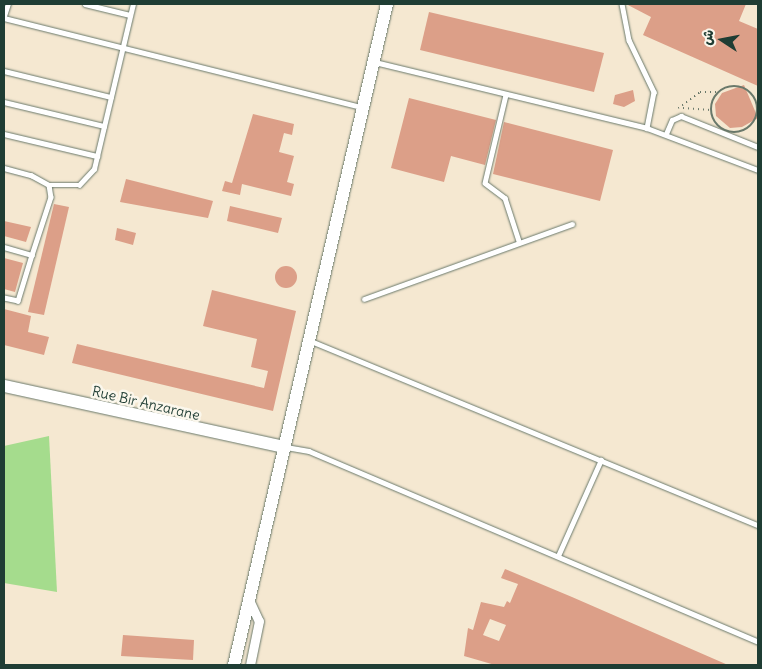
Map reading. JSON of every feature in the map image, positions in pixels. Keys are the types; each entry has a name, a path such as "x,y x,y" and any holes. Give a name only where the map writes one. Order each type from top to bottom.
{"street":[{"path":"234,665 306,339 387,4"},
{"name":"Rue Bir Anzarane","path":"4,386 283,447"},
{"path":"249,600 259,621 250,665"}],"lane":[{"path":"8,4 4,17 362,108"},
{"path":"86,4 130,14"},
{"path":"4,168 49,186 88,180 97,156 133,4"},
{"path":"622,4 629,40 654,92 647,128"},
{"path":"374,62 647,128 758,170"},
{"path":"4,71 111,97"},
{"path":"506,95 485,183 505,198 519,242"},
{"path":"4,102 104,126"},
{"path":"666,134 674,118 684,117 758,147"},
{"path":"4,134 97,156"},
{"path":"4,298 18,301 51,197 49,186"},
{"path":"364,299 572,224"},
{"path":"4,247 32,255"},
{"path":"306,339 758,525"},
{"path":"283,447 308,451 758,642"},
{"path":"558,556 601,460"}],"path":[{"path":"674,118 678,107 700,92 719,92 742,87 758,104 756,118 741,131 721,128 712,110 719,92"},
{"path":"678,107 712,110"}],"green space":[{"path":"49,436 57,592 4,583 4,446"}],"building":[{"path":"626,4 746,4 739,21 758,29 758,86 643,35 651,17"},
{"path":"429,12 604,53 594,92 420,50"},
{"path":"744,85 758,118 742,127 730,128 716,116 715,104 722,93"},
{"path":"633,90 635,101 624,107 613,104 615,95"},
{"path":"409,98 496,120 485,165 451,156 444,182 391,168"},
{"path":"253,114 294,124 292,135 284,133 279,152 294,156 287,182 294,184 291,196 242,184 240,195 222,191 225,181 232,183"},
{"path":"504,122 613,150 600,201 493,174"},
{"path":"126,179 213,201 208,218 120,202"},
{"path":"54,204 69,207 44,315 28,312"},
{"path":"230,206 282,218 278,233 227,221"},
{"path":"4,221 31,227 26,242 4,236"},
{"path":"117,228 136,233 133,245 115,240"},
{"path":"4,258 23,263 15,292 4,289"},
{"path":"286,266 294,269 297,277 294,285 286,288 278,285 275,277 278,269"},
{"path":"212,290 296,311 273,411 72,363 77,344 264,388 268,371 251,367 257,339 203,326"},
{"path":"4,309 31,316 28,332 49,337 44,355 4,345"},
{"path":"505,569 728,665 495,665 464,656 468,628 473,630 481,602 504,607 507,601 510,603 518,584 501,578","holes":["490,619 506,625 499,641 483,635"]},
{"path":"123,635 194,640 193,660 121,656"}]}
